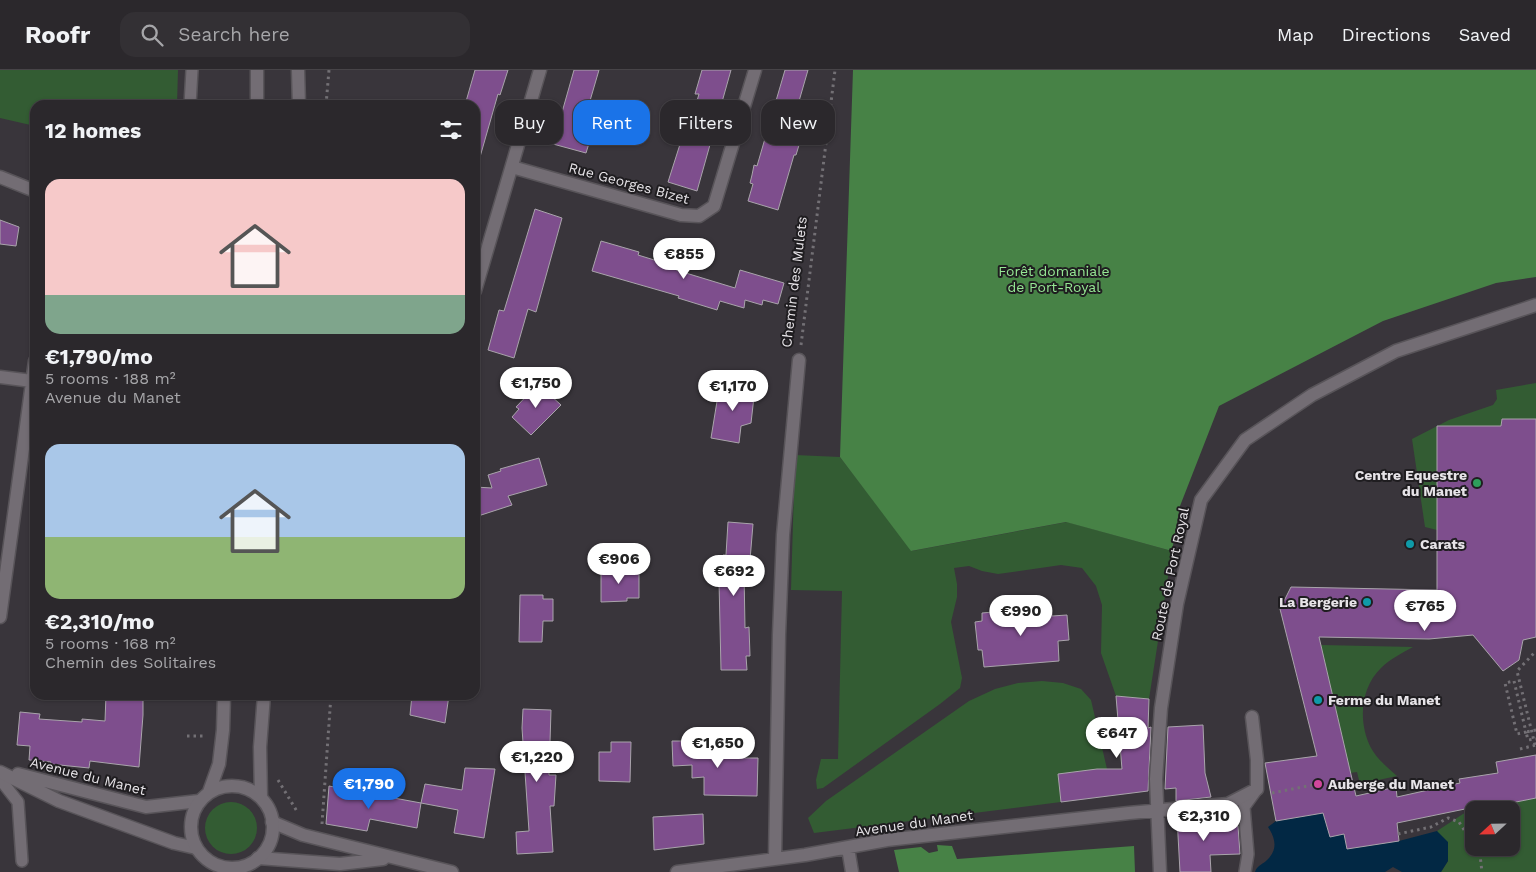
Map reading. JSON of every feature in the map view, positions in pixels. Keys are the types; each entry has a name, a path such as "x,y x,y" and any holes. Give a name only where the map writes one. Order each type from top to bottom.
{"street":[{"path":"257,70 257,100"},
{"path":"298,70 299,100"},
{"path":"480,274 540,70"},
{"name":"Rue Georges Bizet","path":"512,166 681,215 699,216 714,206 755,70"},
{"path":"0,177 30,189"},
{"name":"Route de Port Royal","path":"1160,872 1156,779 1161,708 1177,604 1201,500 1245,440 1312,395 1396,351 1536,305"},
{"name":"Chemin des Mulets","path":"775,858 779,635 783,546 799,360"},
{"path":"0,377 30,381"},
{"path":"0,617 30,430"},
{"path":"209,792 219,764 224,700"},
{"path":"260,798 260,747 264,700"},
{"path":"1252,716 1258,789"},
{"path":"0,771 59,801 174,843 196,848"},
{"name":"Avenue du Manet","path":"0,771 146,807 199,801"},
{"path":"252,865 267,847 272,822 268,809 260,798 249,790 236,786 222,786 209,792 199,801 191,838 196,848 212,868 237,868 252,865 340,864 393,858"},
{"name":"Avenue du Manet","path":"677,872 775,858 805,856 887,840 1228,804 1258,789"},
{"path":"272,822 320,840 452,872"},
{"path":"848,848 852,872"}],"lane":[{"path":"190,100 192,70"},
{"path":"0,779 18,802 22,861"},
{"path":"1245,872 1248,854 1244,807 1258,789"}],"path":[{"path":"326,100 329,70"},
{"name":"Chemin des Mulets","path":"799,360 835,70"},
{"path":"1520,749 1535,745 1535,739 1517,671 1536,651"},
{"path":"1534,730 1526,732 1517,734 1504,683 1514,680 1526,732 1528,740 1535,739"},
{"path":"320,840 331,700"},
{"path":"1510,708 1520,706"},
{"path":"274,773 307,828 303,835"},
{"path":"1258,789 1270,794 1318,784"},
{"path":"1398,834 1431,827 1448,818 1458,822 1465,832"},
{"path":"1480,856 1482,872"}],"green space":[{"path":"0,70 178,70 177,100 30,100 30,125 0,118"},
{"name":"Forêt domaniale de Port-Royal","path":"853,70 1536,70 1536,277 1496,283 1383,321 1219,406 1180,506 1172,551 1066,522 911,551 840,457"},
{"name":"Centre Equestre du Manet","path":"1536,383 1536,529 1437,530 1425,527 1412,439 1449,420 1493,405 1497,399 1496,390"},
{"path":"795,455 840,457 912,551 1067,522 1172,551 1149,699 1116,696 1101,653 1102,605 1096,586 1082,568 1061,565 998,574 969,566 954,568 957,597 951,622 962,678 960,688 823,788 817,789 816,780 821,759 838,759 842,591 791,590"},
{"path":"1321,645 1413,647 1396,656 1374,676 1369,685 1363,706 1364,728 1371,748 1379,759 1397,776 1360,784 1357,772 1350,773"},
{"path":"1042,681 1063,683 1081,689 1091,700 1107,769 1058,774 1061,802 814,833 808,818 826,801 969,701 995,689 1018,683"},
{"path":"1536,798 1536,872 1441,872 1448,861 1437,831 1465,813 1465,856 1520,856 1520,801"},
{"path":"231,802 245,806 253,814 257,828 253,842 245,850 231,854 217,850 209,842 205,828 209,814 217,806"},
{"path":"937,845 952,846 957,859 1134,846 1135,872 899,872 894,850 921,847 929,853 938,851"}],"water":[{"path":"1323,813 1330,837 1344,834 1347,849 1399,841 1437,831 1448,842 1448,861 1441,872 1402,872 1393,867 1385,872 1255,872 1270,857 1274,849 1273,836 1268,827 1276,821"}],"building":[{"path":"475,70 508,70 500,95 498,94 495,100 480,157 480,100 466,100"},
{"path":"574,70 599,70 590,100 573,100 573,145 588,145 586,153 557,145 563,145 563,109"},
{"path":"702,70 731,70 723,100 697,100 699,94 695,94"},
{"path":"785,70 808,70 799,100 776,100"},
{"path":"680,145 710,145 697,191 668,182"},
{"path":"763,145 799,145 796,155 794,155 778,210 748,201 753,184 750,183 754,165 757,166"},
{"path":"535,209 562,218 536,312 528,309 514,358 488,350 499,310 504,311"},
{"path":"0,220 19,227 16,246 0,244"},
{"path":"601,241 639,252 638,255 677,267 676,270 735,288 740,270 784,283 778,304 763,300 762,305 745,300 744,308 720,301 717,310 678,298 679,296 592,271"},
{"path":"720,383 755,388 751,423 741,426 739,443 711,438"},
{"path":"538,384 561,405 531,435 512,417 519,409 516,407"},
{"path":"1502,419 1536,419 1536,637 1523,640 1519,660 1503,671 1473,635 1429,639 1319,637 1356,796 1396,787 1397,797 1460,783 1459,779 1498,773 1496,762 1536,755 1536,798 1520,801 1465,801 1465,809 1397,823 1399,841 1347,849 1344,834 1330,837 1323,813 1276,821 1265,763 1317,756 1280,609 1291,587 1437,590 1437,426 1501,426"},
{"path":"539,458 547,485 508,496 512,505 480,515 480,487 492,488 488,475 501,471 500,469"},
{"path":"728,522 753,524 749,572 744,572 745,628 749,627 750,656 746,656 747,670 721,670 719,581 716,581 719,558 723,558 723,555 726,555"},
{"path":"627,567 627,573 639,573 639,598 627,598 627,601 601,602 601,568"},
{"path":"520,595 543,595 543,599 553,599 553,621 543,621 542,642 519,642"},
{"path":"1051,607 1052,616 1067,615 1069,640 1058,641 1059,661 984,667 982,650 978,650 975,622 982,621 982,613"},
{"path":"1116,696 1149,699 1148,728 1151,727 1148,791 1061,802 1058,774 1097,769 1122,769"},
{"path":"106,700 143,700 139,767 90,761 89,768 50,764 51,762 29,760 30,746 17,745 20,712 40,714 39,719 82,722 82,719 105,721"},
{"path":"412,700 448,700 445,723 410,715"},
{"path":"523,709 551,710 549,775 556,775 554,806 550,806 553,852 517,854 516,832 529,831 522,728"},
{"path":"1203,725 1205,773 1211,797 1176,801 1176,788 1165,789 1168,727"},
{"path":"672,741 697,741 698,748 723,748 723,754 731,753 731,758 758,758 757,796 704,795 704,777 692,778 692,765 673,766"},
{"path":"611,742 631,742 630,782 599,781 599,752 611,752"},
{"path":"465,768 495,769 484,838 454,833 458,810 421,803 425,784 462,790"},
{"path":"329,786 421,803 417,828 370,819 367,831 326,824"},
{"path":"1216,813 1218,827 1238,826 1240,854 1210,855 1211,872 1180,872 1177,817"},
{"path":"703,814 704,844 654,850 653,817"}],"place":[{"name":"Centre Equestre du Manet","path":"1477,483"},
{"name":"Carats","path":"1410,544"},
{"name":"La Bergerie","path":"1367,602"},
{"name":"Ferme du Manet","path":"1318,700"},
{"name":"Auberge du Manet","path":"1318,784"}]}
